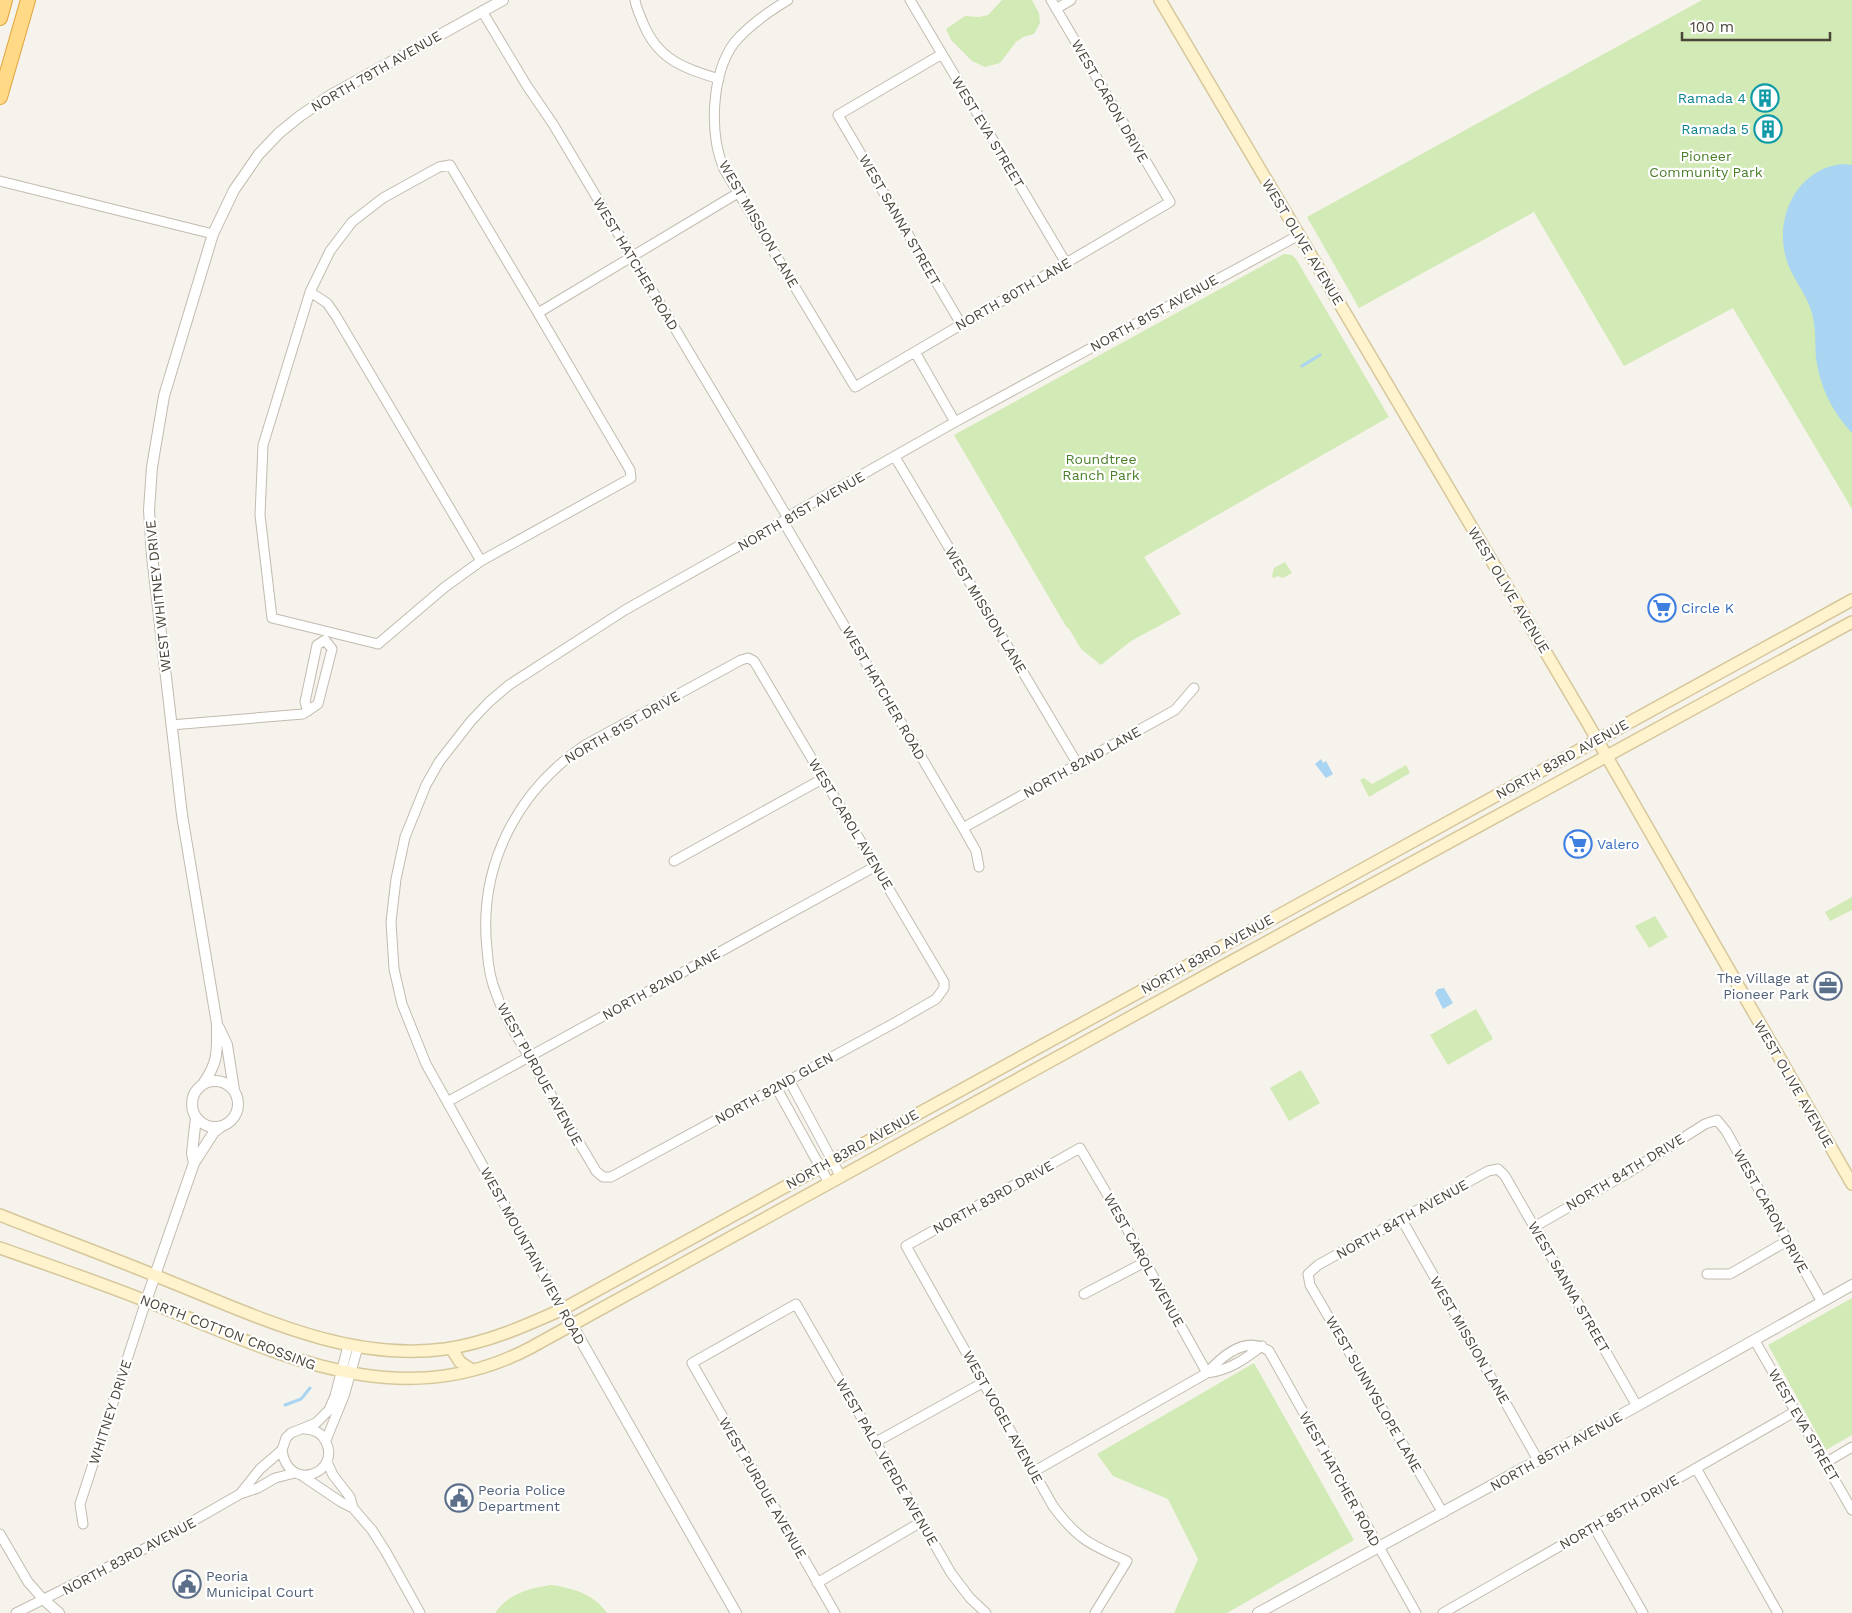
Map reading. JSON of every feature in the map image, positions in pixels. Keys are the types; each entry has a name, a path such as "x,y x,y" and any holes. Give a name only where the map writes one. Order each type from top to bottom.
{"highway":[{"path":"0,18 6,0"},
{"path":"0,97 28,0"}],"main road":[{"name":"WEST OLIVE AVENUE","path":"1160,0 1606,755 1852,1184"},
{"name":"NORTH 83RD AVENUE","path":"563,1309 1852,600"},
{"name":"NORTH 83RD AVENUE","path":"572,1325 1606,755 1852,622"},
{"path":"1376,862 1385,877"},
{"path":"1365,868 1373,884"},
{"name":"NORTH COTTON CROSSING","path":"0,1216 290,1328 353,1346 406,1350 450,1348 503,1335 563,1309"},
{"name":"NORTH COTTON CROSSING","path":"0,1248 146,1301 278,1354 346,1373 406,1378 433,1377 472,1370 513,1357 572,1325"},
{"path":"450,1348 460,1362 472,1370"}],"street":[{"name":"NORTH 79TH AVENUE","path":"259,154 279,133 318,103 503,0"},
{"path":"635,0 645,29 662,54 674,63 719,79"},
{"name":"WEST MISSION LANE","path":"788,0 765,14 733,45 719,79 714,109 716,145 724,169 855,387"},
{"name":"WEST EVA STREET","path":"910,0 1066,263"},
{"name":"WEST CARON DRIVE","path":"1051,0 1170,202"},
{"path":"1056,9 1071,0"},
{"name":"WEST HATCHER ROAD","path":"482,11 527,86 553,124 786,520 963,828 976,852 979,867"},
{"name":"WEST SANNA STREET","path":"942,54 838,115 961,324"},
{"name":"WEST WHITNEY DRIVE","path":"194,1163 192,1154 196,1117 192,1101 195,1093 215,1065 218,1024 182,815 152,556 149,510 152,467 164,396 213,234 234,190 259,154"},
{"path":"450,165 630,470 631,478 481,561 445,587 378,644 326,636 272,618 260,516 263,445 310,292 330,251 352,222 383,198 439,167 450,165"},
{"path":"0,181 213,234"},
{"path":"538,313 738,193"},
{"name":"NORTH 80TH LANE","path":"855,387 1170,202"},
{"name":"NORTH 81ST AVENUE","path":"396,879 405,837 426,785 439,762 489,702 530,670 626,610 955,422 1299,235"},
{"path":"310,292 327,303 336,316 481,561"},
{"path":"915,352 955,422"},
{"name":"WEST MISSION LANE","path":"895,457 1078,764"},
{"path":"171,725 303,714 318,704 332,649 326,636"},
{"path":"308,711 305,702 317,645 326,636"},
{"name":"WEST CAROL AVENUE","path":"748,658 754,661 944,982 941,994"},
{"name":"NORTH 81ST DRIVE","path":"487,904 489,879 504,838 524,802 561,762 593,741 741,660 748,658"},
{"name":"NORTH 82ND LANE","path":"963,828 1175,710 1194,688"},
{"path":"674,861 824,778"},
{"name":"NORTH 82ND LANE","path":"447,1102 876,866"},
{"name":"WEST MOUNTAIN VIEW ROAD","path":"396,879 391,922 392,947 402,1004 422,1055 572,1325 736,1613"},
{"name":"WEST PURDUE AVENUE","path":"487,904 485,927 489,969 495,992 504,1014 596,1171 603,1177"},
{"name":"NORTH 82ND GLEN","path":"603,1177 611,1177 898,1021 936,999 941,994"},
{"name":"WEST WHITNEY DRIVE","path":"146,1301 194,1163 214,1132 234,1118 238,1111 239,1104 234,1090 227,1045 218,1024"},
{"path":"789,1080 841,1177"},
{"path":"203,1084 216,1081 223,1082 234,1090"},
{"path":"776,1087 829,1183"},
{"path":"196,1117 210,1127 222,1126"},
{"name":"WEST CARON DRIVE","path":"1717,1120 1726,1131 1822,1302"},
{"name":"NORTH 84TH DRIVE","path":"1534,1227 1626,1174 1705,1124 1717,1120"},
{"name":"WEST CAROL AVENUE","path":"1080,1148 1207,1373"},
{"name":"NORTH 83RD DRIVE","path":"906,1246 1080,1148"},
{"name":"WEST SANNA STREET","path":"1498,1169 1506,1176 1637,1406"},
{"name":"NORTH 84TH AVENUE","path":"1308,1274 1318,1265 1488,1171 1498,1169"},
{"name":"WEST MISSION LANE","path":"1402,1220 1538,1460"},
{"path":"1707,1274 1730,1274 1788,1241"},
{"name":"WEST VOGEL AVENUE","path":"906,1246 1053,1506 1075,1532 1090,1544 1127,1561 1095,1613"},
{"path":"1084,1294 1145,1262"},
{"name":"WEST SUNNYSLOPE LANE","path":"1308,1274 1310,1285 1443,1513"},
{"name":"NORTH 85TH AVENUE","path":"1258,1613 1637,1406 1852,1285"},
{"name":"WHITNEY DRIVE","path":"83,1524 80,1504 146,1301"},
{"name":"WEST PALO VERDE AVENUE","path":"692,1363 796,1304 951,1573 970,1598 986,1613"},
{"name":"WEST EVA STREET","path":"1755,1340 1852,1510"},
{"name":"NORTH 83RD AVENUE","path":"16,1613 146,1548 240,1494 258,1488 275,1478 316,1473 327,1462 328,1447 326,1440 342,1401 346,1373 353,1346"},
{"name":"WEST HATCHER ROAD","path":"1207,1373 1219,1359 1243,1346 1262,1346 1269,1351 1416,1613"},
{"name":"WEST PURDUE AVENUE","path":"692,1363 834,1613"},
{"name":"NORTH 83RD AVENUE","path":"240,1494 260,1469 282,1450 286,1438 291,1433 323,1418 329,1410 346,1373"},
{"path":"1034,1472 1207,1373"},
{"path":"876,1442 984,1382"},
{"name":"NORTH 85TH DRIVE","path":"1443,1613 1796,1411"},
{"path":"304,1428 317,1432 326,1440"},
{"path":"1825,1463 1852,1447"},
{"path":"282,1450 286,1465 353,1508"},
{"path":"327,1462 333,1475 350,1497 353,1508 376,1537 420,1613"},
{"path":"1696,1468 1778,1613"},
{"path":"817,1583 921,1522"},
{"path":"1594,1527 1643,1613"},
{"path":"0,1534 28,1582 43,1600 59,1613"},
{"path":"43,1600 49,1613"}],"green space":[{"path":"1002,0 1032,0 1039,13 1040,23 1034,34 1023,37 1016,42 1000,63 985,67 972,61 951,40 946,29 965,16 979,17 988,15"},
{"name":"Pioneer Community Park","path":"1702,0 1852,0 1852,509 1733,308 1624,366 1534,212 1359,308 1307,217"},
{"name":"Roundtree Ranch Park","path":"1284,254 1292,255 1296,259 1389,417 1144,557 1181,614 1131,641 1101,665 1081,649 1067,628 954,435"},
{"path":"1285,562 1292,573 1283,578 1278,576 1273,578 1274,568"},
{"path":"1406,765 1410,773 1369,797 1360,780 1364,778 1372,784"},
{"path":"1852,897 1852,910 1830,921 1825,912"},
{"path":"1655,916 1668,937 1649,948 1635,926"},
{"path":"1476,1009 1493,1039 1448,1065 1430,1035"},
{"path":"1301,1070 1320,1103 1289,1121 1270,1088"},
{"path":"1852,1298 1852,1435 1826,1450 1768,1345"},
{"path":"1254,1363 1354,1540 1227,1613 1174,1613 1198,1559 1168,1499 1113,1476 1097,1454"},
{"path":"551,1585 582,1593 596,1601 607,1613 495,1613 506,1601 520,1593"}],"water":[{"path":"1843,164 1852,165 1852,433 1838,417 1820,379 1812,313 1788,265 1783,242 1787,211 1793,197 1802,184 1813,174 1827,167"},
{"path":"1321,759 1323,763 1326,761 1333,774 1326,778 1315,764"},
{"path":"1444,988 1453,1003 1443,1009 1435,993 1438,989"}],"waterway":[{"path":"1302,366 1320,355"},
{"path":"285,1405 301,1399 310,1388"}],"place":[{"name":"Ramada 4","path":"1765,98"},
{"name":"Ramada 5","path":"1768,129"},
{"name":"Circle K","path":"1662,608"},
{"name":"Valero","path":"1578,844"},
{"name":"The Village at Pioneer Park","path":"1828,986"},
{"name":"Peoria Police Department","path":"459,1498"},
{"name":"Peoria Municipal Court","path":"187,1584"}]}
